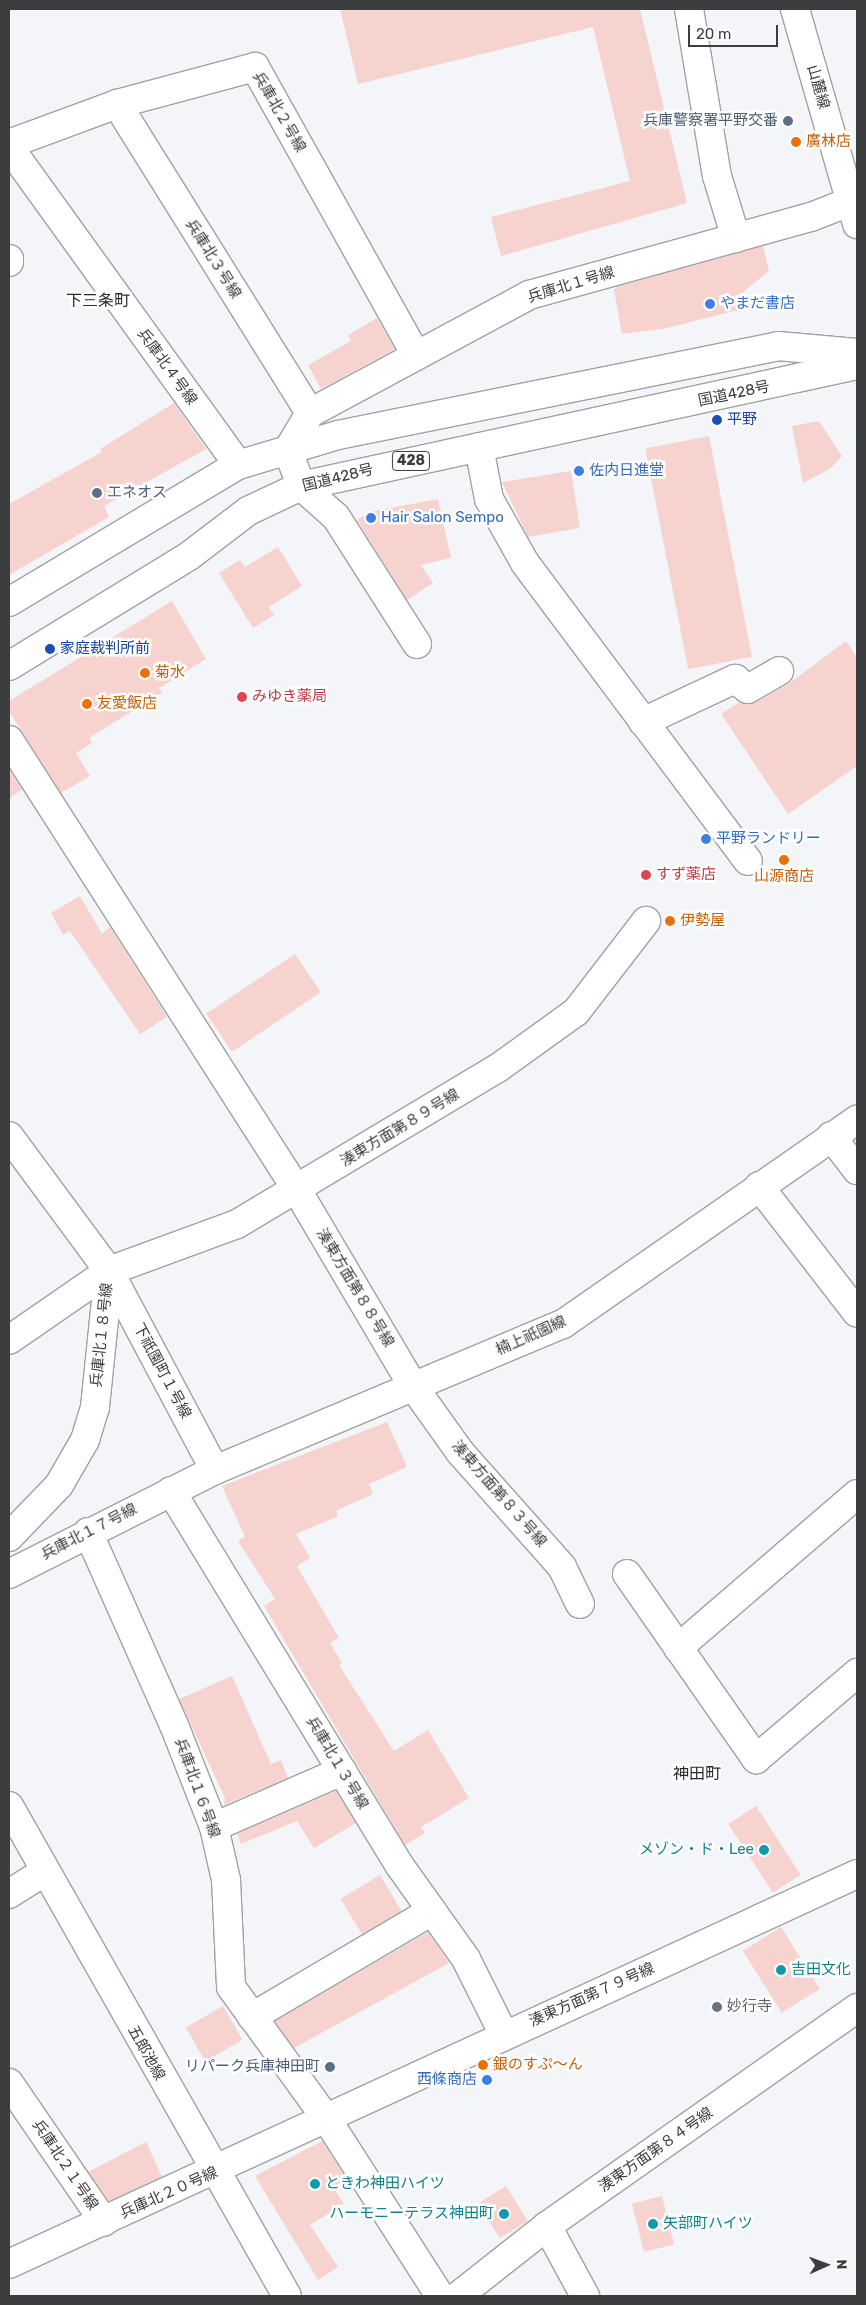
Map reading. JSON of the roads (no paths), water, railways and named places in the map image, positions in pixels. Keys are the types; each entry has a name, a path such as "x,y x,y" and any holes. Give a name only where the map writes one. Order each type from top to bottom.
{"main road":[{"path":"689,9 717,176 736,238"},
{"name":"山麓線","path":"795,9 855,208"},
{"name":"兵庫北２号線","path":"9,145 117,104 255,67 416,356"},
{"name":"兵庫北３号線","path":"117,104 310,413"},
{"name":"兵庫北４号線","path":"9,145 238,465"},
{"name":"兵庫北１号線","path":"310,413 529,295 736,238 855,208"},
{"path":"9,602 238,465 338,435 778,346 857,353"},
{"name":"国道428号","path":"9,666 190,556 248,511 301,486 857,365"},
{"path":"288,450 310,413"},
{"path":"478,447 489,499 525,563 748,861"},
{"path":"288,450 301,486 336,517 417,644"},
{"path":"644,722 735,679 748,689 779,671"},
{"name":"湊東方面第８８号線","path":"9,740 297,1190 413,1386"},
{"name":"湊東方面第８９号線","path":"9,1340 109,1271 237,1224 297,1190 498,1068 576,1012 646,921"},
{"name":"楠上祇園線","path":"170,1491 215,1470 563,1324 831,1136 857,1120"},
{"name":"兵庫北１８号線","path":"9,1136 109,1271 95,1407 85,1440 59,1485 9,1537"},
{"path":"831,1136 857,1170"},
{"path":"759,1186 857,1313"},
{"name":"下祇園町１号線","path":"109,1271 215,1470"},
{"name":"湊東方面第８３号線","path":"413,1386 460,1452 562,1567 580,1604"},
{"name":"兵庫北１７号線","path":"9,1574 170,1491"},
{"name":"兵庫北１３号線","path":"170,1491 342,1771 432,1911 466,1959 504,2035"},
{"path":"678,1648 857,1494"},
{"name":"兵庫北１６号線","path":"88,1532 174,1725 214,1827 226,1880 231,1988 328,2120 440,2296"},
{"path":"626,1574 756,1759 857,1673"},
{"path":"214,1827 342,1771"},
{"name":"五郎池線","path":"9,1806 44,1872 214,2174 287,2296"},
{"path":"9,1894 44,1872"},
{"name":"湊東方面第７９号線","path":"328,2120 504,2035 857,1874"},
{"path":"252,2017 432,1911"},
{"name":"湊東方面第８４号線","path":"458,2296 547,2226 857,2008"},
{"name":"兵庫北２１号線","path":"9,2083 104,2222"},
{"name":"兵庫北２０号線","path":"9,2264 214,2174 328,2120"},
{"path":"547,2226 585,2296"}],"place":[{"name":"兵庫警察署平野交番","path":"788,121"},
{"name":"廣林店","path":"796,142"},
{"name":"やまだ書店","path":"710,304"},
{"name":"平野","path":"717,420"},
{"name":"佐内日進堂","path":"579,471"},
{"name":"エネオス","path":"97,493"},
{"name":"Hair Salon Sempo","path":"371,518"},
{"name":"家庭裁判所前","path":"50,649"},
{"name":"菊水","path":"145,673"},
{"name":"みゆき薬局","path":"242,697"},
{"name":"友愛飯店","path":"87,704"},
{"name":"平野ランドリー","path":"706,839"},
{"name":"山源商店","path":"784,860"},
{"name":"すず薬店","path":"646,875"},
{"name":"伊勢屋","path":"670,921"},
{"name":"メゾン・ド・Lee","path":"764,1850"},
{"name":"吉田文化","path":"781,1970"},
{"name":"妙行寺","path":"717,2007"},
{"name":"銀のすぷ〜ん","path":"483,2065"},
{"name":"リパーク兵庫神田町","path":"330,2067"},
{"name":"西條商店","path":"487,2080"},
{"name":"ときわ神田ハイツ","path":"315,2184"},
{"name":"ハーモニーテラス神田町","path":"504,2214"},
{"name":"矢部町ハイツ","path":"653,2224"}],"district":[{"name":"下三条町","path":"98,301"},
{"name":"神田町","path":"697,1774"}]}
